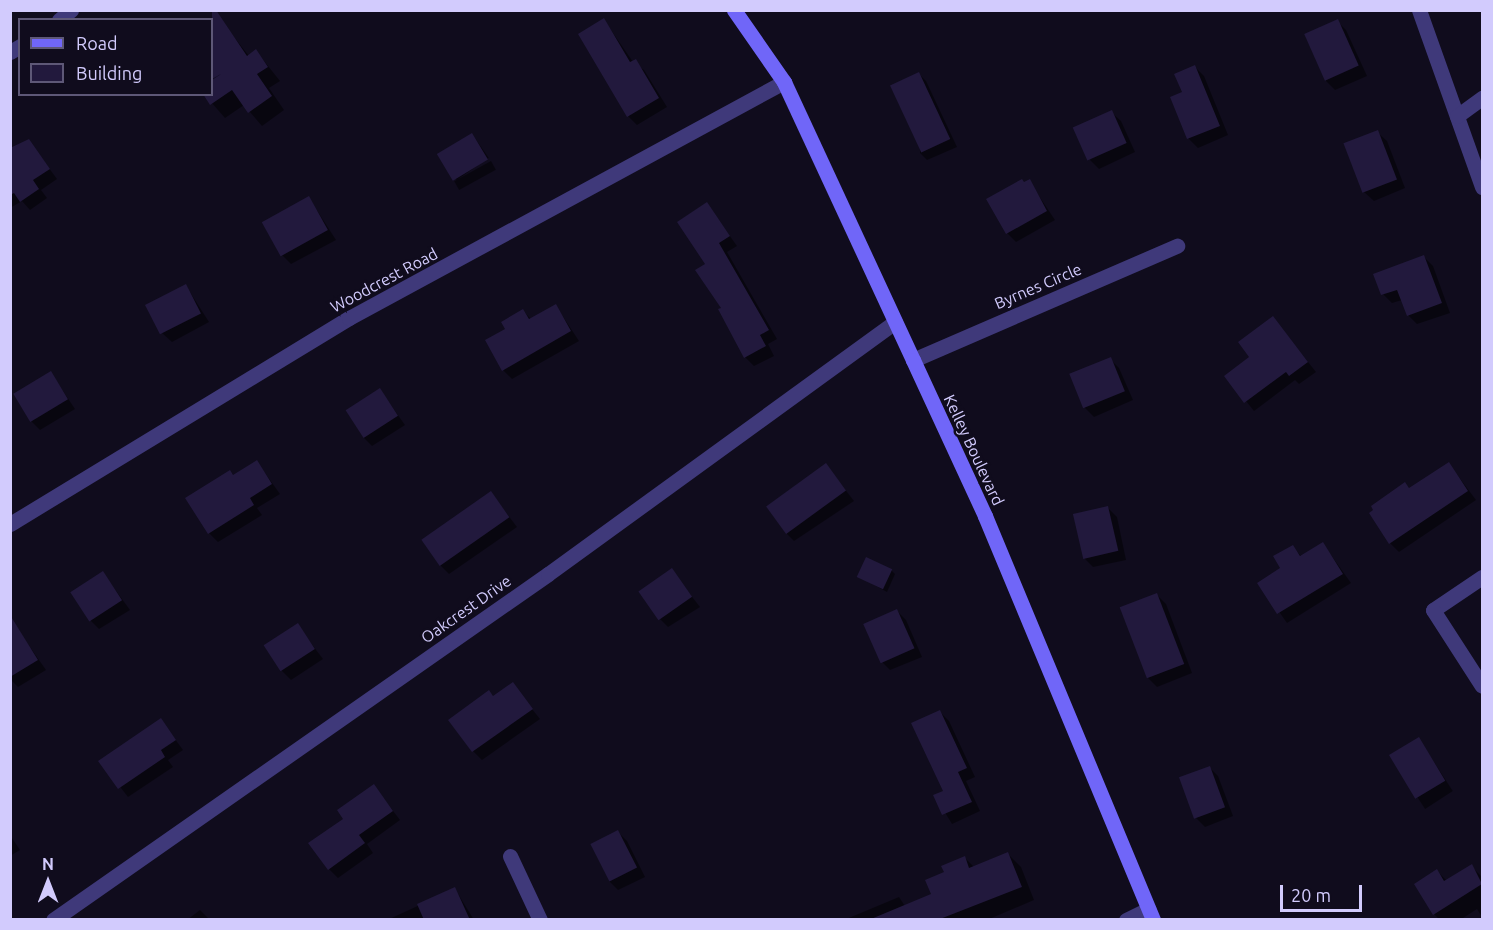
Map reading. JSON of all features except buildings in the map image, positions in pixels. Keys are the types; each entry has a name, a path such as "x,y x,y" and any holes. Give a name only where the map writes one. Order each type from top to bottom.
{"main road":[{"name":"Kelley Boulevard","path":"734,10 784,82 896,322 985,516 1151,914"}],"street":[{"path":"1419,10 1482,187"},
{"name":"Woodcrest Road","path":"10,524 349,318 784,82"},
{"path":"1457,116 1482,98"},
{"name":"Byrnes Circle","path":"913,360 1176,246"},
{"name":"Oakcrest Drive","path":"53,920 548,574 896,322"},
{"path":"1482,577 1433,610 1482,686"},
{"path":"510,856 540,920"},
{"path":"1126,920 1151,914"}]}
